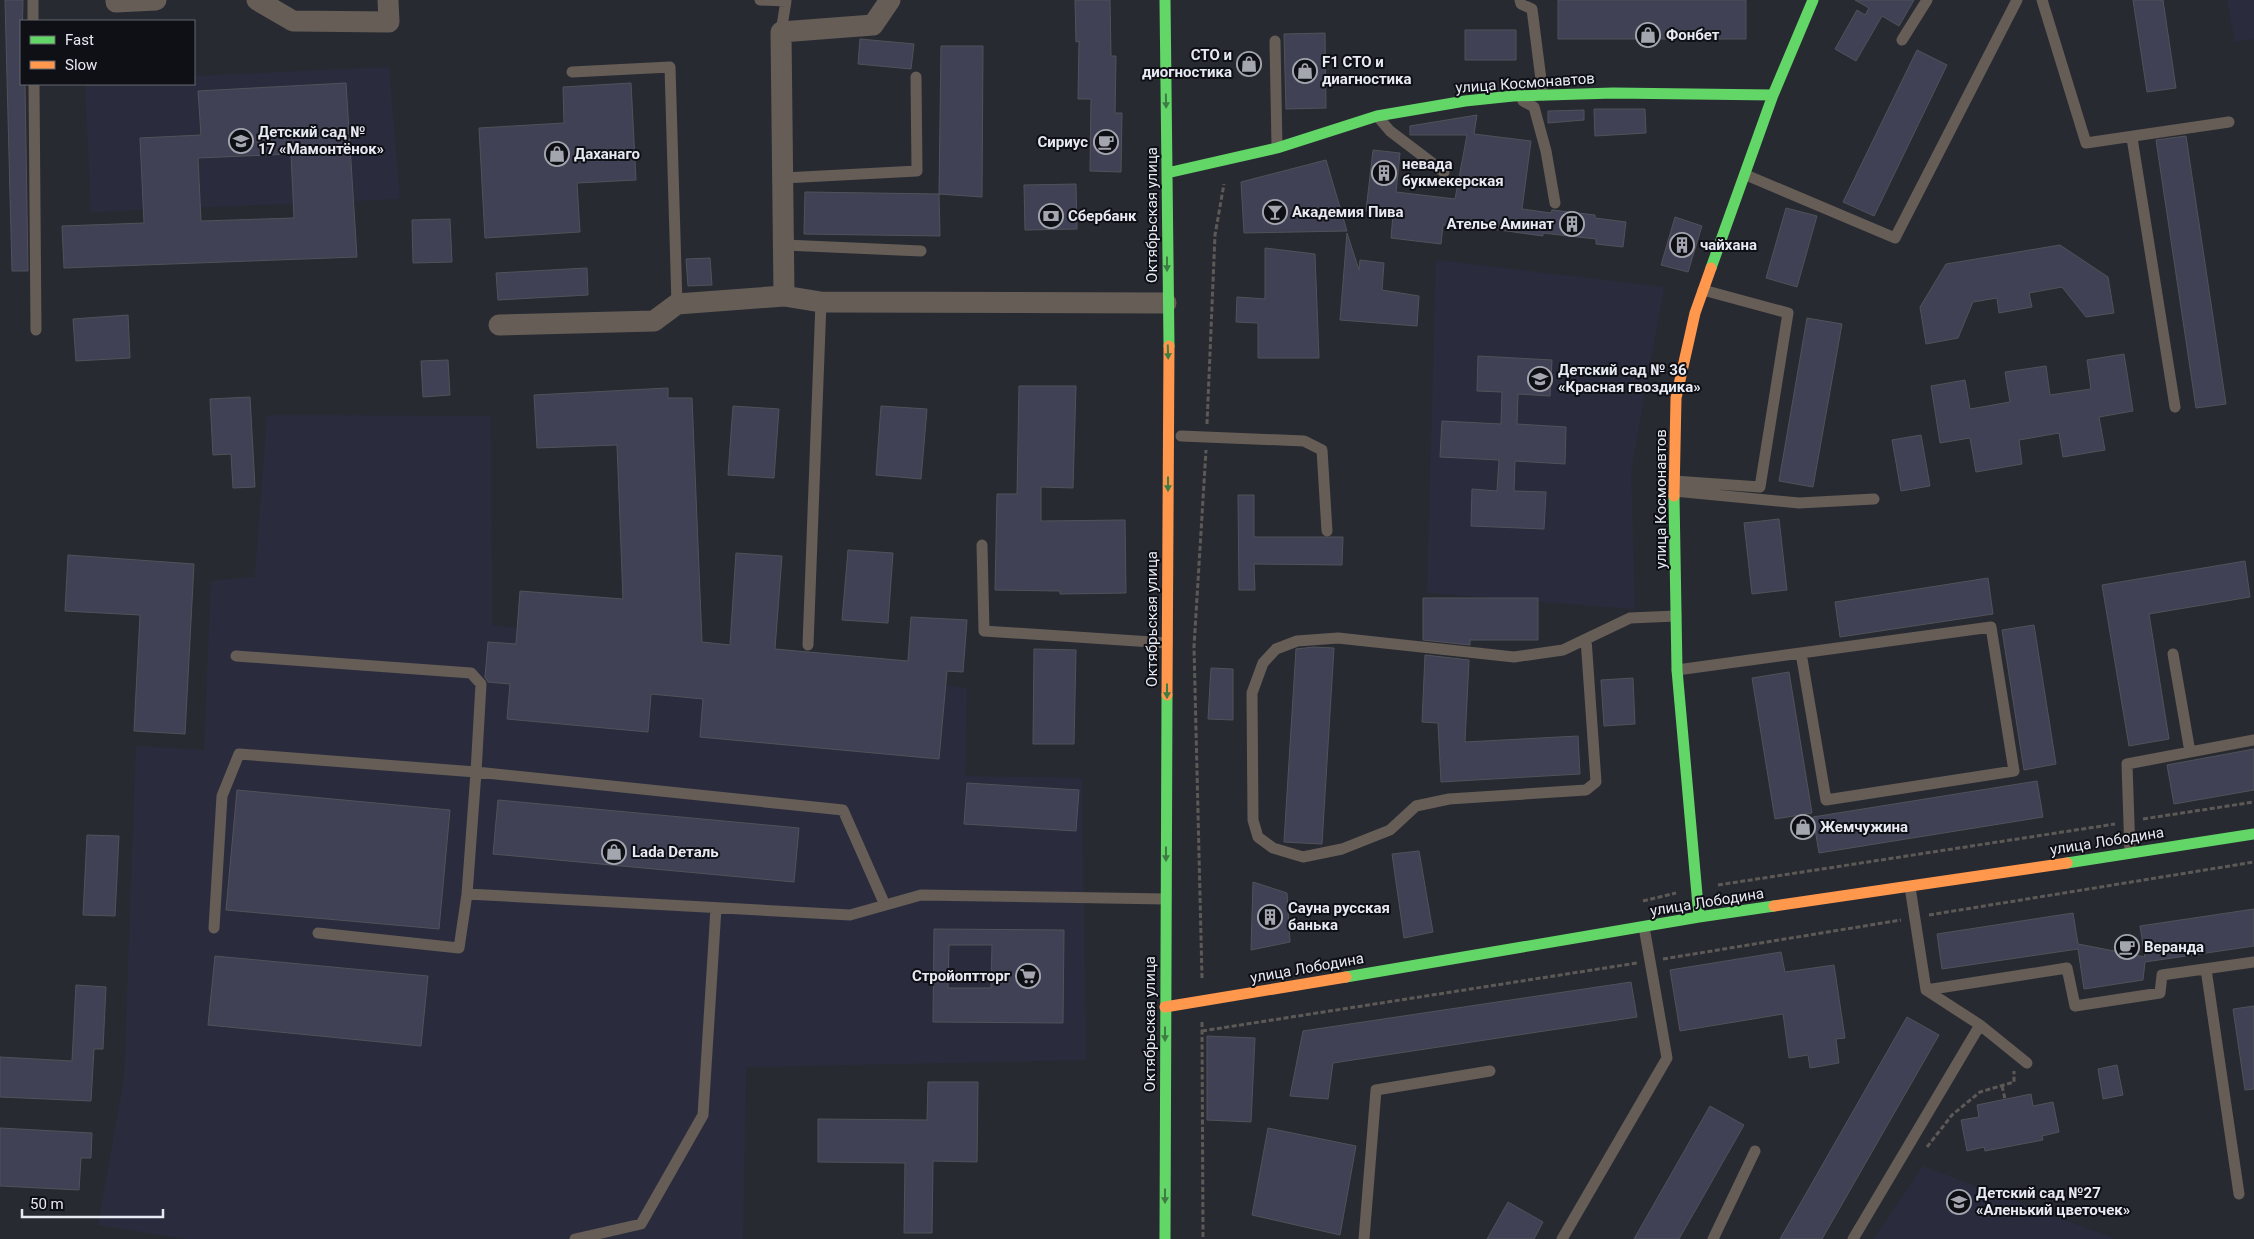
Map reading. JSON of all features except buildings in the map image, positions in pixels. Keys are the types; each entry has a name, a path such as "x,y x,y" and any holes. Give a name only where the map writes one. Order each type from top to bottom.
{"street":[{"path":"116,0 116,2 156,0"},
{"path":"257,0 293,21 389,22 388,0"},
{"path":"784,296 782,32 873,25 890,0"},
{"name":"Октябрьская улица","path":"1165,0 1166,303 1169,365 1165,1007 1166,1239"},
{"name":"улица Космонавтов","path":"1699,917 1677,670 1674,486 1676,398 1695,313 1746,175 1773,95 1813,0"},
{"name":"улица Космонавтов","path":"1167,173 1277,148 1377,116 1465,101 1513,96 1613,93 1773,95"},
{"path":"499,325 654,321 677,304 784,296 821,302 1166,303"},
{"name":"улица Лободина","path":"1165,1007 1699,917 1910,887 2254,834"}],"lane":[{"path":"33,0 33,20"},
{"path":"760,0 786,1 782,32"},
{"path":"1520,0 1521,4 1532,9 1544,95"},
{"path":"1902,40 1927,0"},
{"path":"1746,175 1895,238 2017,0"},
{"path":"2042,0 2086,144 2229,122"},
{"path":"1275,41 1277,148"},
{"path":"572,72 670,67 677,304"},
{"path":"784,178 917,170 916,77"},
{"path":"34,85 36,330"},
{"path":"1513,96 1534,107 1546,151 1555,203"},
{"path":"1377,116 1390,131 1444,172"},
{"path":"2132,138 2175,407"},
{"path":"785,245 921,251"},
{"path":"1674,486 1760,487 1788,312 1703,290"},
{"path":"808,645 821,302"},
{"path":"1181,436 1304,441 1322,450 1327,531"},
{"path":"1674,486 1799,503 1874,499"},
{"path":"982,545 984,631 1167,643"},
{"path":"1586,639 1596,782 1586,790 1449,799 1424,804 1416,806 1390,830 1342,849 1303,856 1273,848 1258,837 1253,820 1252,693 1262,663 1276,649 1297,641 1338,638 1514,657 1563,650 1586,639 1630,618 1676,616"},
{"path":"1677,670 1801,653 1991,627 2014,771 1826,800 1801,653"},
{"path":"2173,654 2190,752"},
{"path":"236,656 471,673 481,684 467,894 460,948 318,933"},
{"path":"2130,853 2127,764 2254,740"},
{"path":"214,928 222,796 239,754 476,772 843,810 885,905"},
{"path":"1910,887 1926,990 1980,1024 2027,1063"},
{"path":"467,894 850,915 921,895 1166,900"},
{"path":"575,1239 641,1224 703,1115 716,908"},
{"path":"1562,1239 1667,1058 1644,927"},
{"path":"1926,990 2067,968 2075,1006 2160,993 2162,975 2254,962"},
{"path":"2206,969 2239,1194"},
{"path":"1853,1239 1980,1024"},
{"path":"1364,1239 1376,1090 1490,1071"},
{"path":"1713,1239 1756,1151"}],"path":[{"path":"1203,1239 1202,1001 1194,647 1207,437 1215,235 1225,182"},
{"path":"1202,1031 1650,961 2254,862"},
{"path":"1921,1154 1952,1115 1980,1092 2014,1082 2013,1052"},
{"path":"2002,1086 2004,1099"}],"shaded area":[{"path":"2227,0 2254,0 2254,39 2235,42"},
{"name":"Детский сад № 17 «Мамонтёнок»","path":"389,67 400,199 91,212 85,85 195,85 195,76"},
{"name":"Детский сад № 36 «Красная гвоздика»","path":"1436,260 1664,287 1631,471 1635,609 1427,593"},
{"name":"Стройоптторг","path":"267,415 491,416 492,625 967,688 965,776 1082,778 1086,1060 746,1067 743,1239 186,1239 98,1225 124,1079 136,746 204,750 211,581 255,577"},
{"name":"Детский сад №27 «Аленький цветочек»","path":"1923,1166 2115,1239 1874,1239"}],"traffic: fast":[{"path":"1165,0 1169,346"},
{"path":"1167,173 1277,148 1377,116 1465,101 1513,96 1613,93 1773,95 1813,0"},
{"path":"1711,268 1773,95"},
{"path":"1674,496 1677,670 1699,917"},
{"path":"1165,1239 1167,695"},
{"path":"2067,863 2254,834"},
{"path":"1346,977 1774,906"}],"traffic: slow":[{"path":"1674,496 1676,398 1695,313 1711,268"},
{"path":"1167,695 1169,346"},
{"path":"1774,906 2067,863"},
{"path":"1165,1007 1346,977"}],"place":[{"name":"Фонбет","path":"1648,35"},
{"name":"СТО и диогностика","path":"1249,64"},
{"name":"F1 СТО и диагностика","path":"1305,71"},
{"name":"Детский сад № 17 «Мамонтёнок»","path":"241,141"},
{"name":"Сириус","path":"1106,142"},
{"name":"Даханаго","path":"557,154"},
{"name":"невада букмекерская","path":"1384,173"},
{"name":"Академия Пива","path":"1275,212"},
{"name":"Сбербанк","path":"1051,216"},
{"name":"Ателье Аминат","path":"1572,224"},
{"name":"чайхана","path":"1682,245"},
{"name":"Детский сад № 36 «Красная гвоздика»","path":"1540,379"},
{"name":"Жемчужина","path":"1803,827"},
{"name":"Lada Dеталь","path":"614,852"},
{"name":"Сауна русская банька","path":"1270,917"},
{"name":"Веранда","path":"2127,947"},
{"name":"Стройоптторг","path":"1028,976"},
{"name":"Детский сад №27 «Аленький цветочек»","path":"1959,1202"}]}
